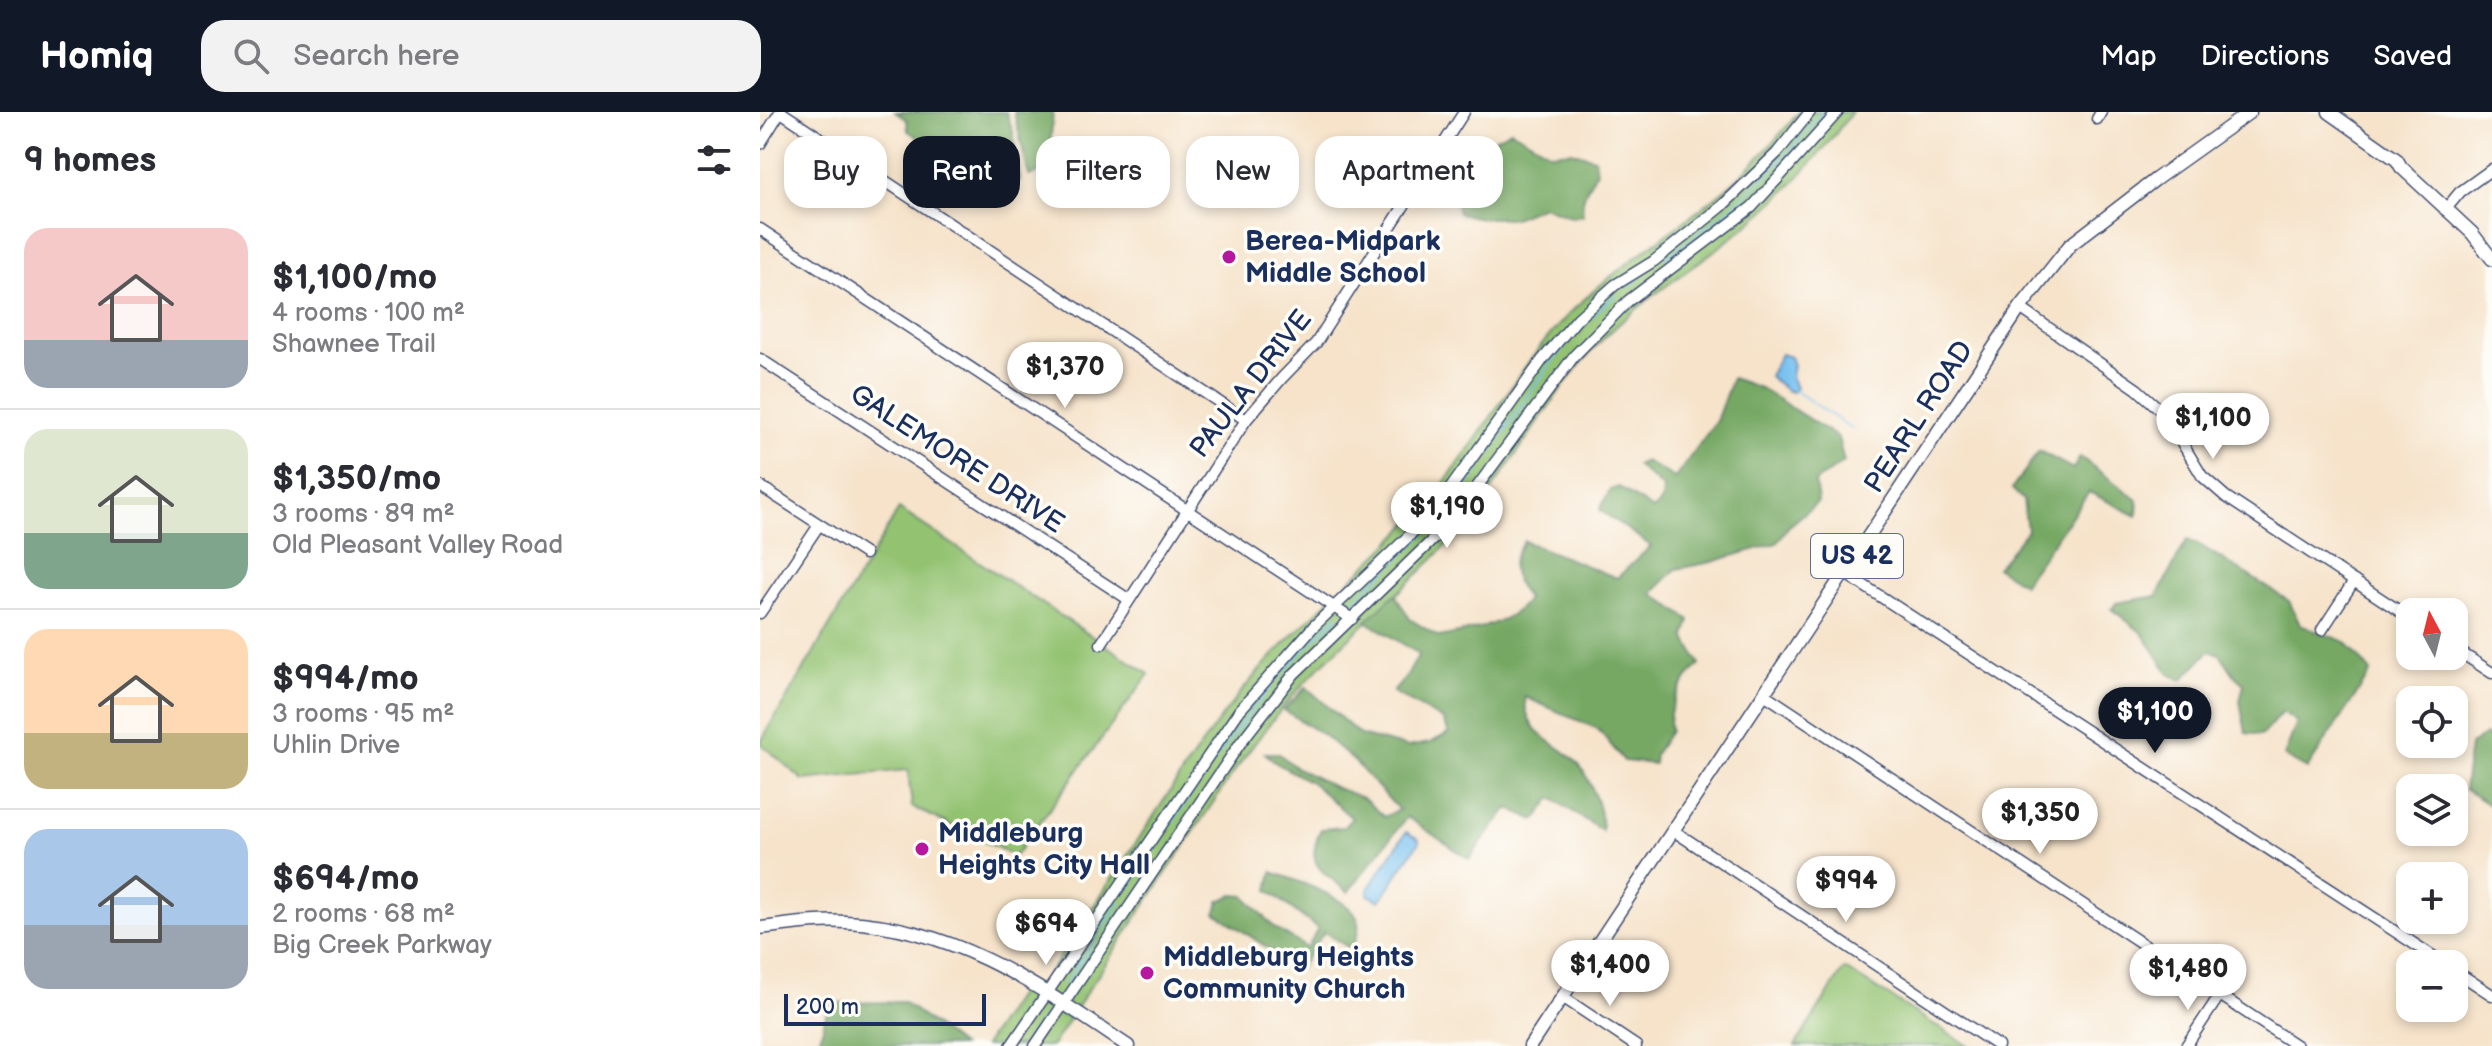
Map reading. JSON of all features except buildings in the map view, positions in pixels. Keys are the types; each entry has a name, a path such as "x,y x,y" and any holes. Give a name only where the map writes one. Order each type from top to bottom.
{"main road":[{"name":"PEARL ROAD","path":"1530,1046 2020,308 2070,245 2250,112"},
{"path":"2329,112 2370,142 2373,150 2401,167 2472,233 2492,259"},
{"path":"760,928 848,922 915,932 980,955 1066,1005 1128,1046"}],"street":[{"path":"760,144 780,112 1246,420"},
{"name":"PAULA DRIVE","path":"1101,644 1246,420 1316,343 1464,112"},
{"path":"1011,1046 1239,711 1313,627 1431,513 1543,359 1578,318 1615,285 1654,261 1721,207 1777,153 1810,112"},
{"path":"1035,1046 1066,1005 1131,903 1257,720 1294,674 1451,522 1574,356 1628,302 1752,207 1838,112"},
{"path":"2445,210 2460,192 2492,169"},
{"path":"760,229 1352,619"},
{"path":"1615,285 1628,302"},
{"path":"2020,308 2137,389 2164,413 2202,476 2226,497 2396,609"},
{"name":"GALEMORE DRIVE","path":"760,359 1128,599"},
{"path":"760,486 865,554"},
{"path":"760,613 819,525"},
{"path":"1846,574 2423,950"},
{"path":"2322,630 2354,581"},
{"path":"2468,657 2492,673"},
{"path":"1764,694 2297,1046"},
{"path":"1674,831 1998,1046"},
{"path":"1114,892 1131,903"},
{"path":"2468,979 2492,995"},
{"path":"2186,1046 2219,996"},
{"path":"1564,998 1636,1046"}],"green space":[{"path":"895,112 1006,112 1014,136 916,136 908,131 907,120"},
{"path":"1014,112 1053,112 1051,136 1036,136 1036,174 1029,176"},
{"path":"1799,112 1852,112 1804,171 1764,211 1638,308 1603,339 1567,381 1470,518 1427,565 1291,698 1235,770 1074,1011 1039,988 1225,712 1296,632 1391,542 1435,494 1549,336 1605,281 1734,181"},
{"path":"1511,130 1551,153 1571,151 1594,158 1597,171 1584,198 1583,215 1572,217 1543,206 1514,218 1480,218 1458,213 1457,208 1503,208 1503,136 1500,136"},
{"path":"1732,378 1762,389 1838,438 1844,462 1815,482 1818,502 1788,527 1777,543 1676,569 1652,593 1690,620 1685,637 1700,664 1677,695 1670,713 1670,731 1655,754 1654,764 1624,761 1598,729 1525,697 1526,712 1538,732 1567,754 1584,772 1596,800 1602,831 1552,798 1535,820 1508,808 1469,859 1407,817 1348,892 1323,872 1314,852 1321,829 1344,827 1352,818 1312,783 1276,763 1265,753 1278,753 1295,767 1363,798 1384,817 1399,810 1354,761 1326,737 1284,710 1306,687 1360,735 1407,747 1430,743 1449,733 1443,720 1393,692 1407,676 1419,654 1366,621 1395,594 1410,619 1439,637 1500,621 1520,608 1527,599 1513,570 1524,541 1617,578 1651,546 1600,510 1610,490 1619,487 1653,510 1662,501 1663,488 1636,465 1645,461 1675,478 1716,421"},
{"path":"2039,451 2073,469 2080,457 2138,500 2137,516 2089,492 2023,584 1997,568 2027,530 2023,500 2012,489"},
{"path":"899,509 1149,674 1015,856 912,807 908,770 803,780 760,743"},
{"path":"2187,540 2289,601 2300,625 2346,642 2371,672 2307,769 2284,756 2297,722 2282,712 2262,735 2246,733 2240,701 2244,684 2220,654 2209,651 2182,680 2170,675 2142,633 2112,609 2116,603 2157,596"},
{"path":"2485,735 2492,741 2492,807 2468,792 2466,774 2470,745"},
{"path":"1272,872 1319,890 1352,911 1358,926 1351,949 1324,932 1299,969 1216,913 1219,901 1233,895 1245,896 1275,928 1307,948 1318,929 1268,890"},
{"path":"1845,969 1969,1046 1795,1046"},
{"path":"1022,988 1069,1019 1052,1046 984,1046"},
{"path":"904,1002 961,1046 818,1046 829,1003"}],"water":[{"path":"1781,354 1790,357 1793,365 1791,376 1796,388 1792,392 1769,376"},
{"path":"1406,832 1419,842 1380,901 1368,895 1368,889"}],"waterway":[{"path":"1666,258 1750,191 1788,153 1822,112"},
{"path":"1627,287 1645,273"},
{"path":"1348,607 1445,513 1550,365 1592,316 1616,295"},
{"path":"1794,390 1852,429"},
{"path":"1126,892 1250,713 1277,679 1338,616"},
{"path":"1066,983 1120,902"},
{"path":"1022,1046 1046,1015"}],"place":[{"name":"Berea-Midpark Middle School","path":"1229,257"},
{"name":"Middleburg Heights City Hall","path":"922,849"},
{"name":"Middleburg Heights Community Church","path":"1147,973"}]}
